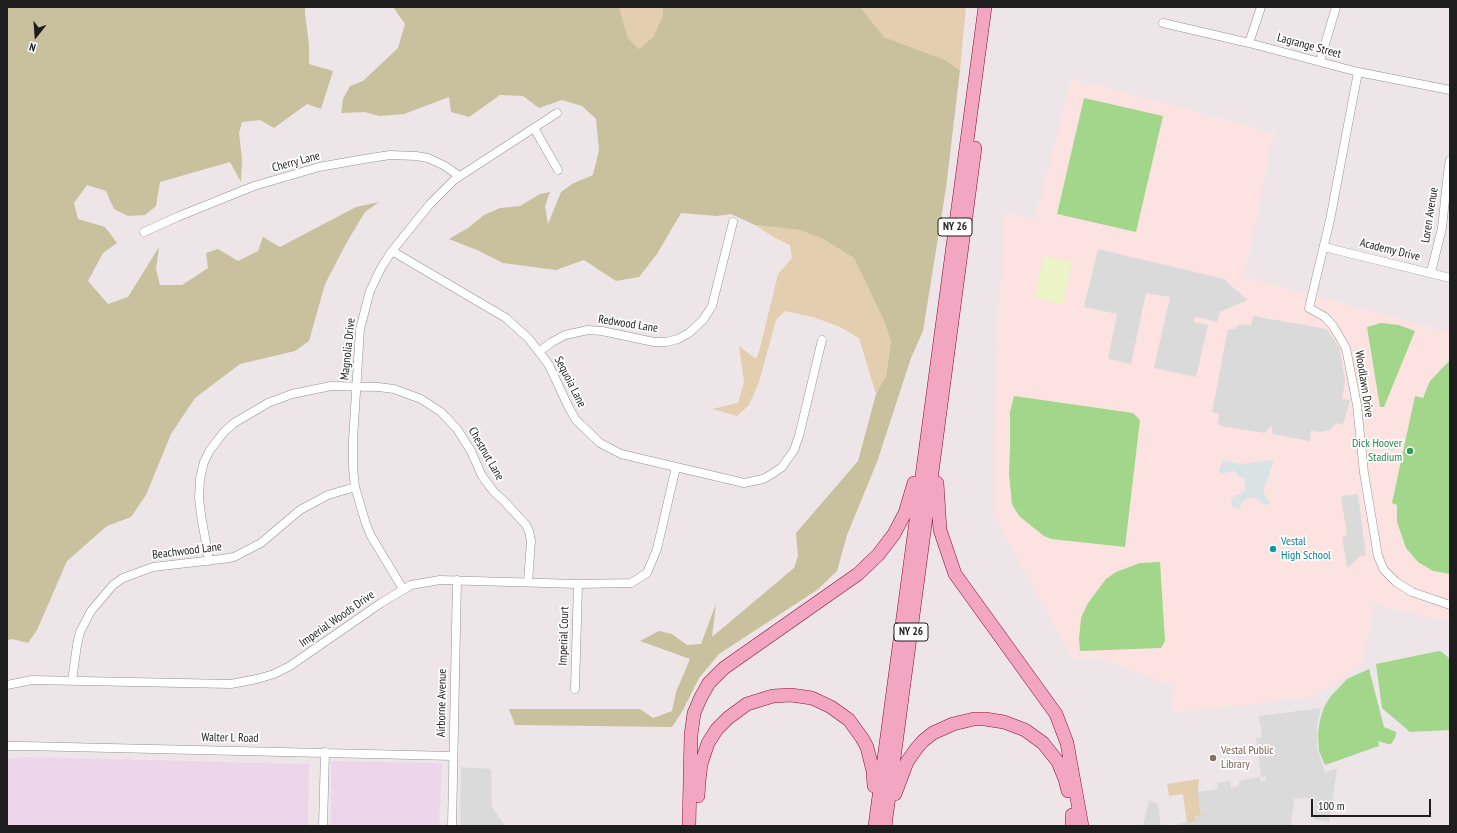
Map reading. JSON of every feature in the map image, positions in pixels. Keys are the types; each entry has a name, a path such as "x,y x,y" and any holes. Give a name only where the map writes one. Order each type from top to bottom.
{"main road":[{"name":"NY 26","path":"881,822 931,445 985,7"},
{"name":"NY 26","path":"931,445 994,7"},
{"path":"688,826 691,735 694,713 709,683 724,668 858,574 878,555 894,534 905,514 931,445"},
{"path":"931,445 940,530 955,574 1056,714 1067,743 1082,826"},
{"path":"698,826 698,781 708,743 712,736 728,718 747,704 773,696 791,695 812,698 831,707 849,720 862,738 867,747 873,771 881,822"},
{"path":"881,822 907,762 916,749 933,733 953,724 974,719 1004,722 1025,730 1043,744 1058,762 1065,779 1073,822"}],"street":[{"path":"1249,43 1261,7"},
{"path":"1320,61 1336,7"},
{"name":"Lagrange Street","path":"1163,23 1249,43 1358,72 1450,90"},
{"name":"Woodlawn Drive","path":"1358,72 1324,247 1309,308 1325,317 1333,326 1346,348 1357,405 1364,473 1378,556 1384,570 1396,582 1412,592 1450,606"},
{"name":"Magnolia Drive","path":"403,589 371,536 355,487 353,447 360,329 370,291 381,268 392,251 430,204 459,176 557,113"},
{"path":"534,128 558,170"},
{"name":"Cherry Lane","path":"144,232 177,217 267,182 319,167 364,159 390,155 428,158 445,166 459,176"},
{"name":"Loren Avenue","path":"1431,272 1442,228 1450,160"},
{"name":"Redwood Lane","path":"540,351 565,335 588,330 602,331 641,340 660,342 678,339 689,333 703,320 712,306 733,222"},
{"name":"Academy Drive","path":"1324,247 1431,272 1450,278"},
{"name":"Sequoia Lane","path":"392,251 506,318 529,339 550,365 568,406 576,420 600,443 621,454 744,483 763,479 772,474 782,467 794,450 799,436 822,340"},
{"name":"Chestnut Lane","path":"209,561 200,504 200,479 204,462 216,442 234,423 268,404 292,394 315,389 356,386 378,387 394,389 421,399 441,412 457,429 471,451 482,476 494,492 526,524 531,541 528,582"},
{"name":"Imperial Woods Drive","path":"7,685 32,680 231,684 274,674 290,666 381,603 411,585 424,582 457,580 624,584 637,580 647,572 650,567 658,542 676,467"},
{"name":"Beachwood Lane","path":"72,681 75,651 80,632 91,611 113,585 123,578 153,566 209,561 228,558 244,553 261,544 300,510 328,495 355,487"},
{"name":"Airborne Avenue","path":"452,826 457,580"},
{"name":"Imperial Court","path":"575,689 578,584"},
{"name":"Walter L Road","path":"7,746 453,756"},
{"path":"323,826 325,752"}],"shaded area":[{"path":"7,7 305,7 309,45 309,64 333,71 321,109 307,104 274,128 260,120 242,122 239,133 242,159 241,182 230,162 160,182 156,206 145,215 128,216 114,209 106,191 87,185 74,203 78,219 105,227 117,243 103,253 88,281 108,304 128,297 159,247 156,269 160,285 182,285 208,268 206,253 218,249 238,261 258,251 263,237 280,247 356,207 379,202 365,212 325,284 309,341 295,351 240,364 195,398 171,434 146,495 131,517 107,526 67,561 37,630 28,643 12,639 7,641"},
{"path":"393,7 619,7 628,38 639,49 653,37 663,16 663,7 860,7 884,37 945,60 960,70 946,188 923,331 911,358 877,462 847,535 837,571 817,590 719,654 699,678 683,710 672,727 515,725 509,709 640,709 653,718 672,711 676,692 690,659 640,641 659,631 672,634 687,645 701,644 716,604 712,637 794,568 798,556 796,533 858,461 876,394 886,376 891,342 885,323 854,258 823,239 800,230 755,225 731,214 717,216 681,213 657,254 639,277 616,281 584,260 556,270 503,263 477,250 449,239 468,228 484,215 500,208 520,206 540,194 550,192 545,206 548,224 561,192 572,184 593,175 599,150 596,119 582,106 562,100 539,108 523,96 500,95 469,117 451,112 449,97 404,114 380,116 364,112 341,113 343,99 350,86 363,81 398,48 405,24"},
{"path":"619,7 663,7 663,16 653,37 639,49 628,38"},
{"path":"860,7 966,7 960,70 945,60 884,37"},
{"path":"1072,79 1274,133 1244,277 1450,333 1450,621 1373,604 1363,664 1316,696 1171,713 1174,686 1099,658 1072,658 993,513 995,395 1004,213 1035,219"},
{"path":"755,225 800,230 823,239 854,258 885,323 891,342 886,376 876,394 859,338 840,327 813,317 785,311 776,320 759,382 749,405 737,416 712,409 738,403 744,382 739,346 756,359 778,274 792,258 790,245 775,238"},
{"path":"1098,249 1224,279 1247,300 1220,312 1217,322 1196,317 1194,319 1193,322 1208,325 1196,377 1154,368 1170,297 1146,293 1131,364 1108,359 1117,314 1084,307"},
{"path":"1253,316 1327,329 1340,349 1345,381 1342,399 1350,400 1343,425 1336,423 1330,430 1320,432 1311,430 1310,441 1272,434 1272,427 1270,427 1265,433 1221,426 1218,423 1219,414 1212,412 1228,329 1234,329 1240,324 1251,325"},
{"path":"1368,437 1378,442 1379,438 1384,439 1384,443 1388,444 1393,442 1396,444 1396,449 1391,451 1387,447 1374,445 1370,449"},
{"path":"1223,460 1240,464 1274,460 1263,492 1271,504 1264,505 1254,498 1249,498 1242,502 1240,509 1233,507 1231,504 1232,498 1245,491 1244,477 1238,477 1235,471 1220,474 1219,470"},
{"path":"1358,494 1366,556 1360,556 1347,568 1342,537 1347,535 1341,496"},
{"path":"1321,708 1317,723 1317,748 1325,772 1337,769 1329,822 1314,819 1315,797 1294,799 1291,826 1178,826 1178,824 1197,821 1194,816 1201,815 1198,792 1218,789 1217,783 1230,781 1231,788 1239,786 1239,781 1260,777 1261,782 1265,781 1266,777 1261,777 1256,738 1262,737 1259,716"},
{"path":"27,757 309,764 308,826 7,826 7,759"},
{"path":"331,761 442,763 439,826 331,826"},
{"path":"461,767 491,769 492,807 505,826 460,826"},
{"path":"1199,779 1198,791 1201,815 1194,817 1198,821 1187,823 1183,794 1169,796 1167,784"},
{"path":"1149,800 1158,804 1161,826 1143,826"}],"green space":[{"path":"1084,98 1163,116 1136,232 1057,214"},
{"path":"1044,256 1072,262 1063,304 1035,298"},
{"path":"1381,323 1399,325 1415,331 1384,407 1380,407 1367,327"},
{"path":"1450,360 1450,574 1433,571 1418,562 1406,548 1397,522 1397,505 1392,503 1415,396 1423,398 1430,381"},
{"path":"1014,396 1133,413 1140,420 1125,547 1051,539 1044,536 1019,516 1012,504 1009,474 1010,412"},
{"path":"1160,562 1165,641 1161,648 1080,651 1079,639 1081,618 1088,603 1106,579 1116,572 1140,563"},
{"path":"1439,651 1450,659 1450,730 1410,732 1382,708 1376,664"},
{"path":"1369,669 1384,727 1396,732 1395,738 1391,744 1378,741 1379,746 1325,765 1319,751 1318,734 1324,707 1331,696 1347,679"}],"place":[{"name":"Dick Hoover Stadium","path":"1410,451"},
{"name":"Vestal High School","path":"1273,549"},
{"name":"Vestal Public Library","path":"1213,758"}]}
